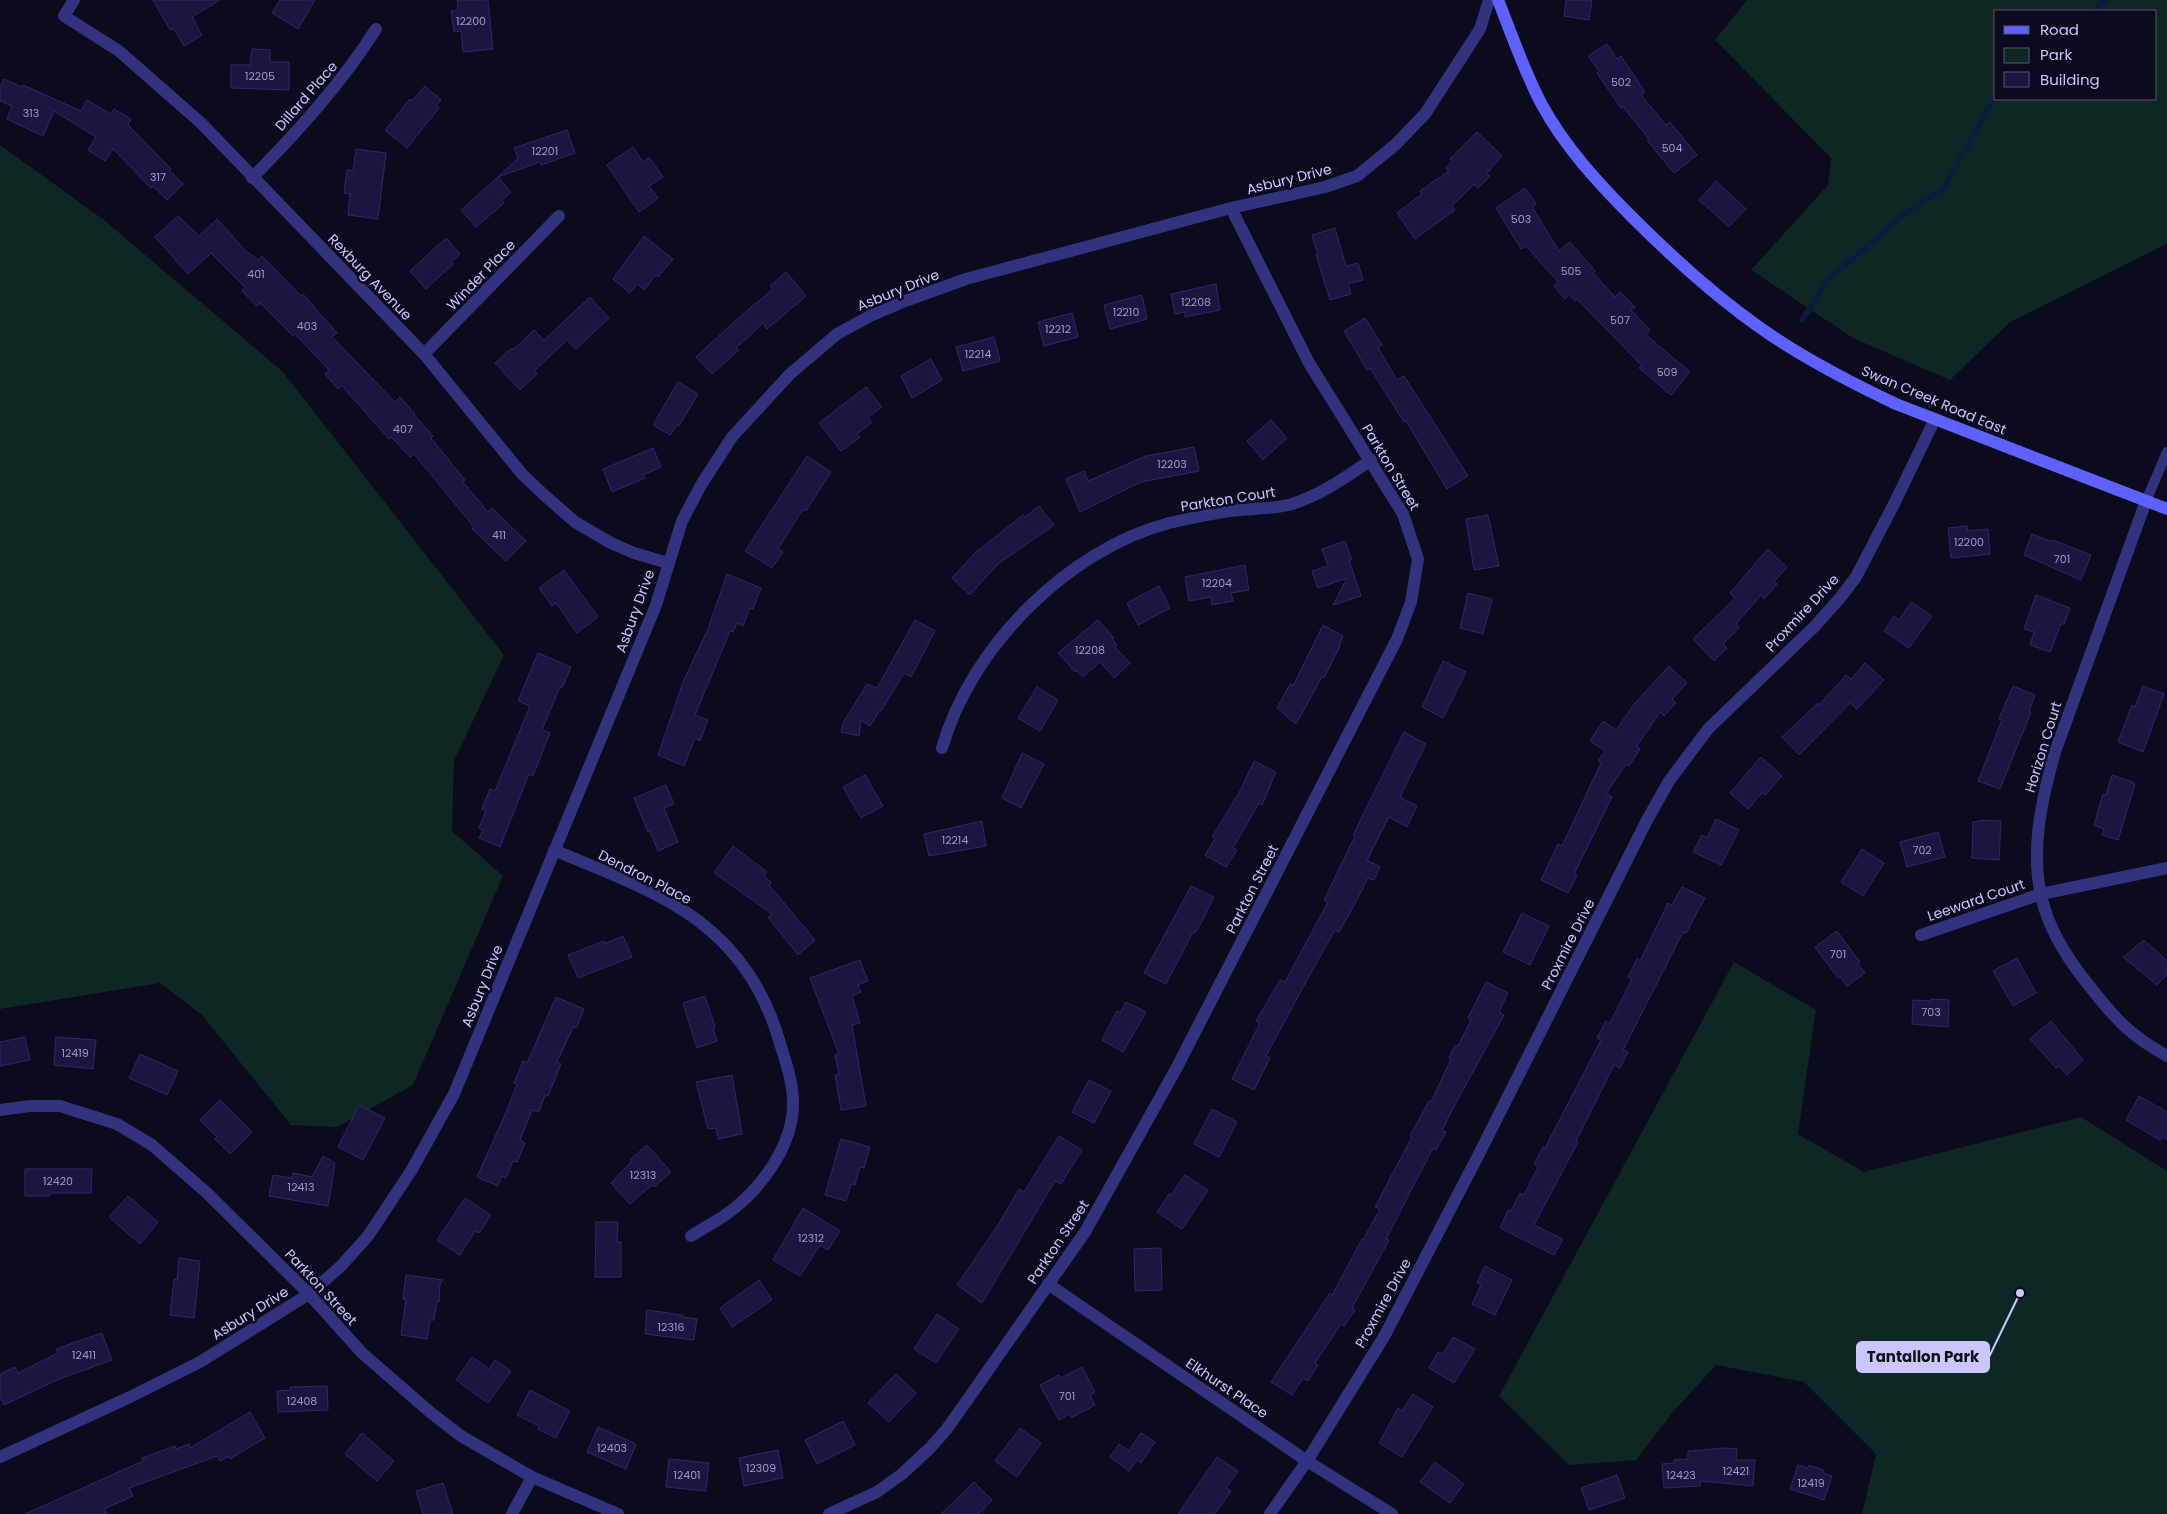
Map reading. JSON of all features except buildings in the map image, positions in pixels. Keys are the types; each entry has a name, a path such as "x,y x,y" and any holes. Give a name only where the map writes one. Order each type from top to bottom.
{"main road":[{"name":"Swan Creek Road East","path":"1498,0 1542,105 1577,157 1603,187 1657,242 1725,301 1784,344 1862,388 1935,419 2167,509"}],"street":[{"name":"Rexburg Avenue","path":"74,0 64,16 119,51 201,123 252,178 424,354 522,474 542,493 575,522 611,544 668,563"},
{"name":"Asbury Drive","path":"0,1457 122,1401 200,1362 309,1294 340,1267 368,1236 411,1171 450,1102 656,605 682,521 701,486 732,437 790,374 837,334 870,316 966,279 1231,208 1325,187 1357,176 1395,145 1425,114 1480,29 1489,0"},
{"name":"Dillard Place","path":"252,178 337,86 376,29"},
{"name":"Parkton Street","path":"829,1514 877,1492 902,1474 930,1448 963,1407 1085,1232 1172,1077 1397,639 1411,602 1418,559 1403,514 1309,363 1231,208"},
{"name":"Winder Place","path":"424,354 559,216"},
{"name":"Proxmire Drive","path":"1270,1514 1307,1461 1385,1335 1492,1128 1646,822 1669,781 1708,729 1814,628 1856,577 1935,419"},
{"name":"Parkton Court","path":"942,748 947,729 957,706 992,650 1026,609 1082,563 1117,544 1167,524 1211,514 1273,508 1292,504 1333,486 1371,460"},
{"name":"Horizon Court","path":"2146,500 2055,752 2042,794 2038,866 2041,894 2051,927 2080,974 2116,1020 2129,1032 2167,1056"},
{"name":"Dendron Place","path":"554,850 646,891 683,911 712,931 749,972 775,1027 790,1076 793,1101 792,1118 786,1137 774,1163 756,1187 725,1215 692,1236"},
{"name":"Leeward Court","path":"1921,935 2041,894 2167,868"},
{"name":"Parkton Street","path":"0,1110 30,1106 60,1106 117,1124 152,1145 207,1193 309,1294 362,1353 430,1412 461,1436 532,1478 618,1514"},
{"name":"Elkhurst Place","path":"1048,1284 1307,1461 1392,1514"},
{"path":"512,1514 532,1478"}],"lane":[{"path":"2146,500 2167,452"}],"green space":[{"path":"1747,0 2167,0 2167,244 2009,323 1950,380 1853,338 1751,270 1828,185 1831,158 1715,40"},
{"path":"0,145 104,220 283,372 504,655 454,761 452,831 503,876 413,1085 337,1127 291,1125 202,1015 160,983 0,1009"},
{"path":"1734,962 1816,1010 1798,1134 1864,1172 2081,1117 2167,1171 2167,1514 1862,1514 1876,1454 1804,1382 1716,1365 1673,1412 1636,1460 1569,1465 1499,1396"}],"waterway":[{"path":"2095,10 2106,0"},
{"path":"1802,320 1828,280 1907,212 1945,187 1988,108 1996,100"}],"place":[{"name":"Tantallon Park","path":"2020,1293"}]}
